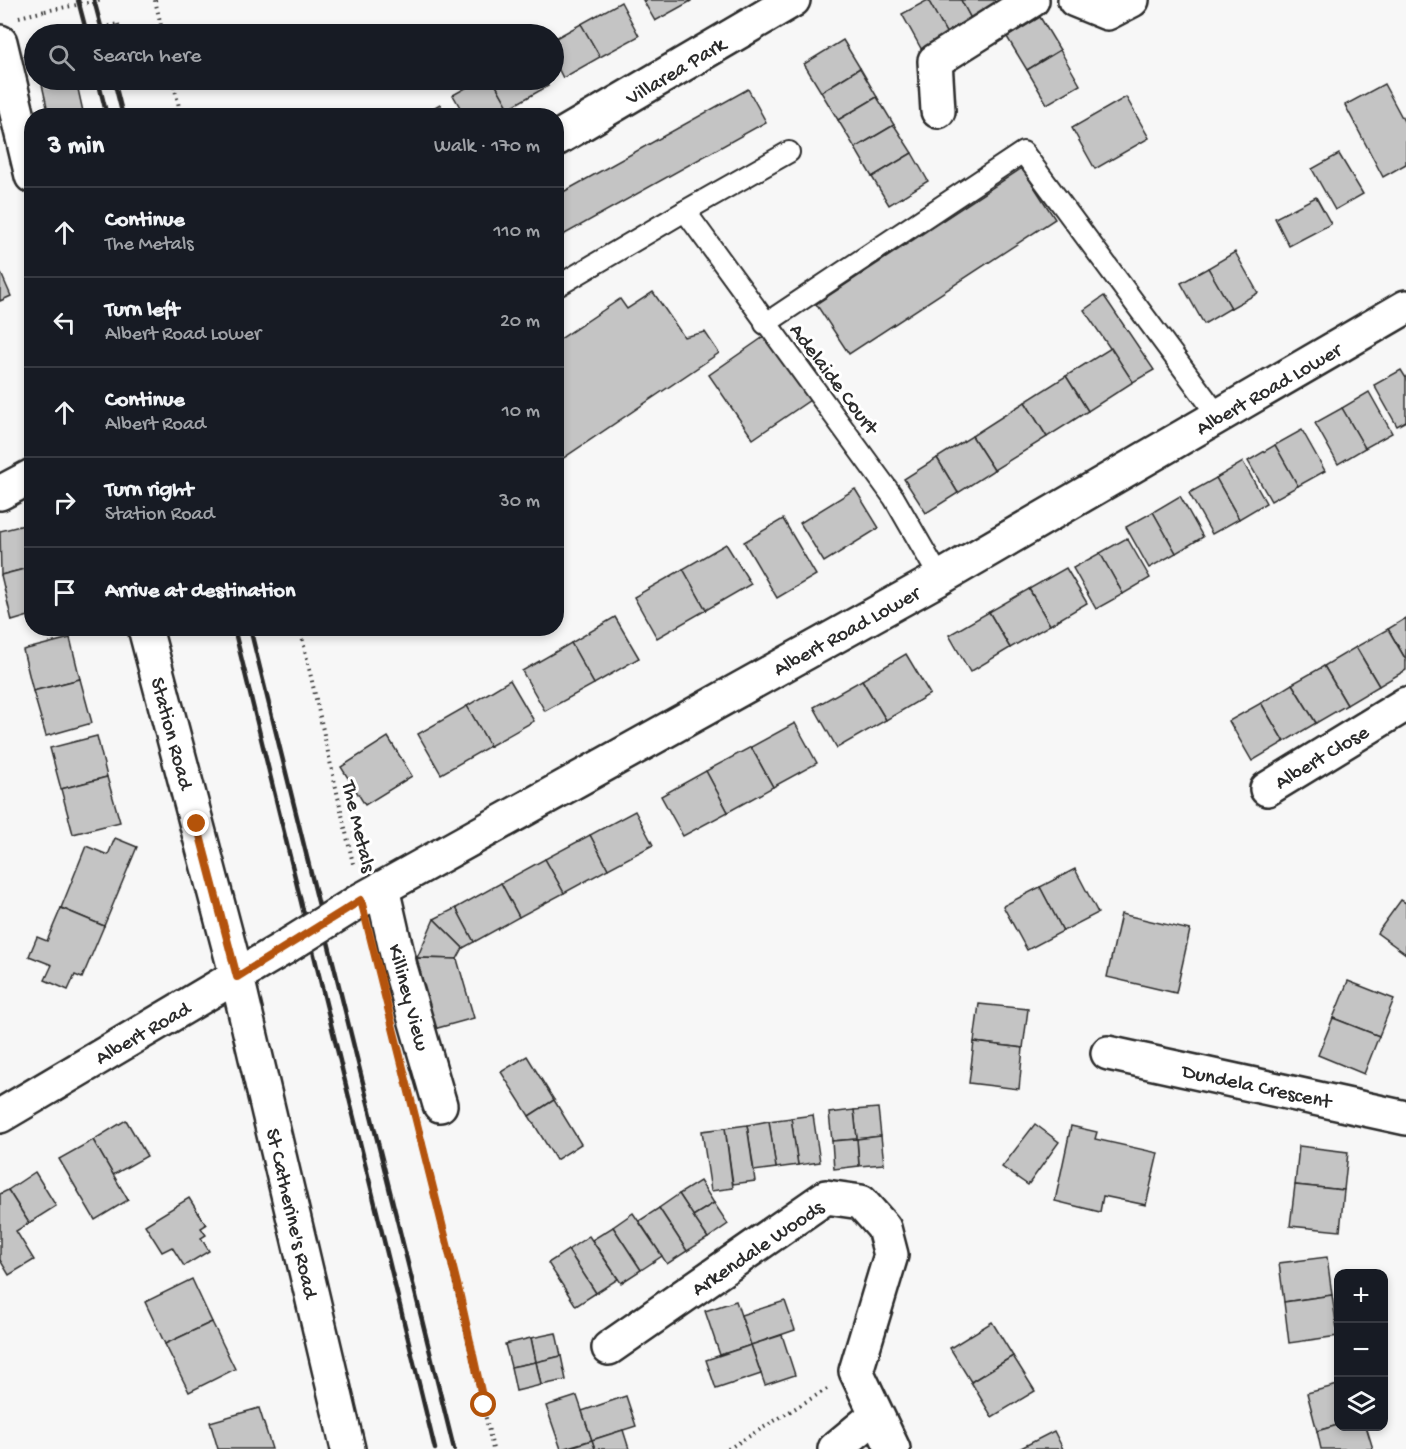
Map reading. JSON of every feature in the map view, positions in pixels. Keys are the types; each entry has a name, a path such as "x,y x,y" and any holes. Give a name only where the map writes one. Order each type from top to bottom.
{"street":[{"name":"Villarea Park","path":"564,134 793,0"},
{"path":"938,111 935,61 1032,0"},
{"path":"1075,0 1107,13 1132,0"},
{"path":"0,42 4,78 24,148"},
{"name":"Albert Road Lower","path":"284,948 372,894 940,578 1406,307"},
{"path":"0,493 24,480"},
{"name":"Station Road","path":"147,636 237,977"},
{"name":"Albert Close","path":"1267,789 1406,704"},
{"name":"Killiney View","path":"372,894 400,967 429,1114"},
{"name":"Albert Road","path":"0,1116 284,948"},
{"name":"St Catherine's Road","path":"237,977 348,1449"},
{"name":"Dundela Crescent","path":"1108,1053 1406,1118"},
{"name":"Arkendale Woods","path":"609,1348 826,1197 861,1202 884,1228 891,1255 866,1392"},
{"path":"835,1449 866,1392"},
{"path":"866,1392 893,1449"}],"lane":[{"path":"564,282 789,152"},
{"path":"765,324 1023,152 1219,417"},
{"name":"Adelaide Court","path":"685,212 894,498 940,578"}],"path":[{"path":"28,15 103,0"},
{"path":"155,0 161,24"},
{"path":"175,90 179,108"},
{"name":"The Metals","path":"302,636 372,894"},
{"path":"429,1114 460,1296 493,1449"},
{"path":"728,1449 866,1392"}],"building":[{"path":"643,0 691,0 691,1 655,21"},
{"path":"928,0 961,0 974,24 949,38"},
{"path":"928,0 949,38 923,52 902,14"},
{"path":"961,0 994,0 1000,10 974,24"},
{"path":"621,2 639,36 600,57 581,24"},
{"path":"1040,17 1060,50 1027,70 1007,37"},
{"path":"581,24 600,57 564,77 564,33"},
{"path":"843,40 860,68 821,92 804,64"},
{"path":"1060,50 1080,85 1047,104 1027,70"},
{"path":"860,68 877,97 838,120 821,92"},
{"path":"1384,84 1406,125 1406,164 1383,177 1345,105"},
{"path":"748,89 766,122 564,235 564,192"},
{"path":"43,90 78,90 82,108 47,108"},
{"path":"462,90 499,90 509,108 460,108 453,95"},
{"path":"499,90 541,90 509,108"},
{"path":"877,97 894,125 855,148 838,120"},
{"path":"1126,97 1149,138 1095,169 1072,128"},
{"path":"894,125 912,153 872,177 855,148"},
{"path":"912,153 928,181 889,205 872,177"},
{"path":"1339,154 1363,194 1335,210 1312,169"},
{"path":"1022,168 1055,219 849,354 816,304"},
{"path":"1316,197 1331,224 1289,246 1275,218"},
{"path":"1235,252 1258,293 1231,308 1208,268"},
{"path":"1208,268 1231,308 1204,324 1181,283"},
{"path":"0,271 11,296 0,301"},
{"path":"653,292 684,337 705,332 719,353 564,458 564,337 620,299 627,309"},
{"path":"1104,296 1154,370 1133,382 1084,310"},
{"path":"765,336 810,400 753,439 709,375"},
{"path":"1111,348 1133,382 1088,411 1066,376"},
{"path":"1401,370 1406,378 1406,421 1397,426 1374,385"},
{"path":"1066,376 1088,411 1047,437 1025,402"},
{"path":"1369,392 1392,433 1365,448 1342,408"},
{"path":"1025,402 1047,437 994,470 972,436"},
{"path":"1342,408 1365,448 1338,464 1315,423"},
{"path":"1302,430 1325,471 1298,486 1275,445"},
{"path":"972,436 994,470 958,493 937,458"},
{"path":"1275,445 1298,486 1271,501 1248,461"},
{"path":"937,458 958,493 926,513 904,479"},
{"path":"1243,462 1266,503 1239,519 1216,478"},
{"path":"1216,478 1239,519 1212,534 1189,493"},
{"path":"855,489 879,528 824,562 800,523"},
{"path":"1180,496 1203,537 1176,553 1153,512"},
{"path":"1153,512 1176,553 1149,568 1126,527"},
{"path":"783,519 816,575 777,598 744,542"},
{"path":"24,525 24,569 1,575 0,531"},
{"path":"1127,538 1150,578 1123,594 1100,553"},
{"path":"726,544 751,584 706,610 683,569"},
{"path":"1100,553 1123,594 1096,609 1073,568"},
{"path":"1066,568 1087,603 1050,625 1029,589"},
{"path":"24,569 24,617 12,621 1,575"},
{"path":"683,569 706,610 657,638 634,597"},
{"path":"1029,589 1050,625 1010,648 989,612"},
{"path":"989,612 1010,648 970,672 949,635"},
{"path":"615,617 639,658 594,684 571,643"},
{"path":"1406,618 1406,660 1388,629"},
{"path":"1388,629 1406,660 1406,670 1379,686 1356,647"},
{"path":"70,638 80,679 33,691 23,650"},
{"path":"571,643 594,684 545,711 522,671"},
{"path":"1356,647 1379,686 1347,705 1324,666"},
{"path":"906,654 930,694 886,720 862,680"},
{"path":"1324,666 1347,705 1316,723 1292,684"},
{"path":"80,679 92,723 46,736 33,691"},
{"path":"510,680 534,721 490,746 467,706"},
{"path":"862,680 886,720 837,748 814,707"},
{"path":"1292,684 1316,723 1284,742 1261,703"},
{"path":"1261,703 1284,742 1252,761 1229,721"},
{"path":"467,706 490,746 441,774 418,734"},
{"path":"795,723 817,763 773,787 751,747"},
{"path":"97,736 107,777 61,789 50,748"},
{"path":"388,737 412,776 365,805 341,767"},
{"path":"751,747 773,787 728,812 706,771"},
{"path":"706,771 728,812 683,836 661,796"},
{"path":"107,777 120,822 73,834 61,789"},
{"path":"635,811 653,845 608,869 590,835"},
{"path":"590,835 608,869 564,893 545,859"},
{"path":"115,838 137,847 104,926 61,908 86,846 108,855"},
{"path":"545,859 564,893 519,917 501,883"},
{"path":"1075,869 1098,913 1063,931 1040,887"},
{"path":"501,883 519,917 474,942 456,908"},
{"path":"1040,887 1063,931 1027,950 1003,906"},
{"path":"1401,900 1406,903 1406,954 1377,933"},
{"path":"61,908 104,926 82,978 75,975 68,990 45,980 52,965 29,956 37,937 47,941"},
{"path":"456,908 474,942 463,948 434,919"},
{"path":"1121,914 1190,930 1176,993 1107,977"},
{"path":"434,919 463,948 457,959 417,958"},
{"path":"417,958 457,959 474,1018 434,1029"},
{"path":"1348,981 1394,999 1379,1036 1333,1018"},
{"path":"979,1004 1028,1009 1023,1048 974,1042"},
{"path":"1333,1018 1379,1036 1364,1074 1318,1055"},
{"path":"974,1042 1023,1048 1019,1089 969,1083"},
{"path":"527,1056 554,1100 529,1116 501,1072"},
{"path":"554,1100 581,1144 556,1160 529,1116"},
{"path":"878,1108 881,1136 857,1139 854,1110"},
{"path":"854,1110 857,1139 832,1141 829,1113"},
{"path":"813,1115 820,1162 798,1165 791,1118"},
{"path":"791,1118 798,1165 776,1168 769,1121"},
{"path":"126,1120 147,1156 113,1175 93,1140"},
{"path":"769,1121 776,1168 754,1171 747,1125"},
{"path":"1035,1124 1059,1142 1028,1185 1002,1167"},
{"path":"747,1125 755,1181 733,1184 725,1128"},
{"path":"1071,1126 1097,1132 1095,1139 1158,1153 1146,1205 1103,1196 1100,1212 1055,1201"},
{"path":"725,1128 733,1188 711,1191 702,1131"},
{"path":"881,1136 884,1164 859,1166 857,1139"},
{"path":"857,1139 859,1166 834,1169 832,1141"},
{"path":"93,1140 128,1200 95,1220 59,1159"},
{"path":"1299,1146 1348,1152 1344,1190 1295,1185"},
{"path":"35,1172 56,1206 29,1223 8,1190"},
{"path":"700,1181 714,1203 693,1216 679,1194"},
{"path":"1295,1185 1344,1190 1340,1231 1290,1226"},
{"path":"8,1190 29,1223 16,1231 34,1260 9,1275 0,1260 0,1194"},
{"path":"679,1194 708,1238 687,1251 659,1208"},
{"path":"189,1198 206,1225 201,1228 206,1235 201,1238 209,1251 184,1266 172,1247 162,1252 145,1225"},
{"path":"714,1203 728,1224 708,1238 693,1216"},
{"path":"659,1208 687,1251 667,1264 639,1221"},
{"path":"633,1213 662,1256 641,1270 613,1227"},
{"path":"613,1227 641,1270 621,1283 592,1240"},
{"path":"589,1236 618,1279 596,1293 568,1250"},
{"path":"568,1250 596,1293 576,1306 548,1263"},
{"path":"1327,1257 1332,1295 1284,1302 1279,1263"},
{"path":"192,1279 212,1322 165,1344 145,1302"},
{"path":"1332,1295 1334,1337 1289,1343 1284,1302"},
{"path":"736,1301 751,1345 720,1355 705,1311"},
{"path":"785,1301 795,1330 751,1345 741,1315"},
{"path":"212,1322 235,1369 189,1392 165,1344"},
{"path":"992,1322 1013,1356 971,1382 950,1348"},
{"path":"556,1333 561,1356 536,1362 531,1338"},
{"path":"782,1335 795,1375 765,1385 751,1345"},
{"path":"531,1338 536,1362 511,1367 505,1344"},
{"path":"751,1345 761,1374 716,1389 706,1360"},
{"path":"561,1356 566,1380 541,1385 536,1362"},
{"path":"1013,1356 1035,1391 992,1417 971,1382"},
{"path":"536,1362 541,1385 516,1391 511,1367"},
{"path":"1334,1386 1334,1426 1317,1431 1307,1393"},
{"path":"577,1396 592,1440 561,1449 546,1406"},
{"path":"626,1396 636,1426 592,1440 582,1411"},
{"path":"259,1408 272,1449 218,1449 210,1422"},
{"path":"1334,1426 1334,1431 1368,1431 1373,1449 1321,1449 1317,1431"},
{"path":"623,1430 629,1449 595,1449 592,1440"},
{"path":"1054,1431 1063,1449 1019,1449"},
{"path":"592,1440 595,1449 565,1449"}],"railway":[{"path":"78,0 84,24"},
{"path":"94,0 100,24"},
{"path":"100,90 105,108"},
{"path":"116,90 121,108"},
{"path":"236,636 435,1449"},
{"path":"252,636 454,1449"}],"route":[{"path":"197,824 237,977 361,900 393,1020 484,1405"}]}
